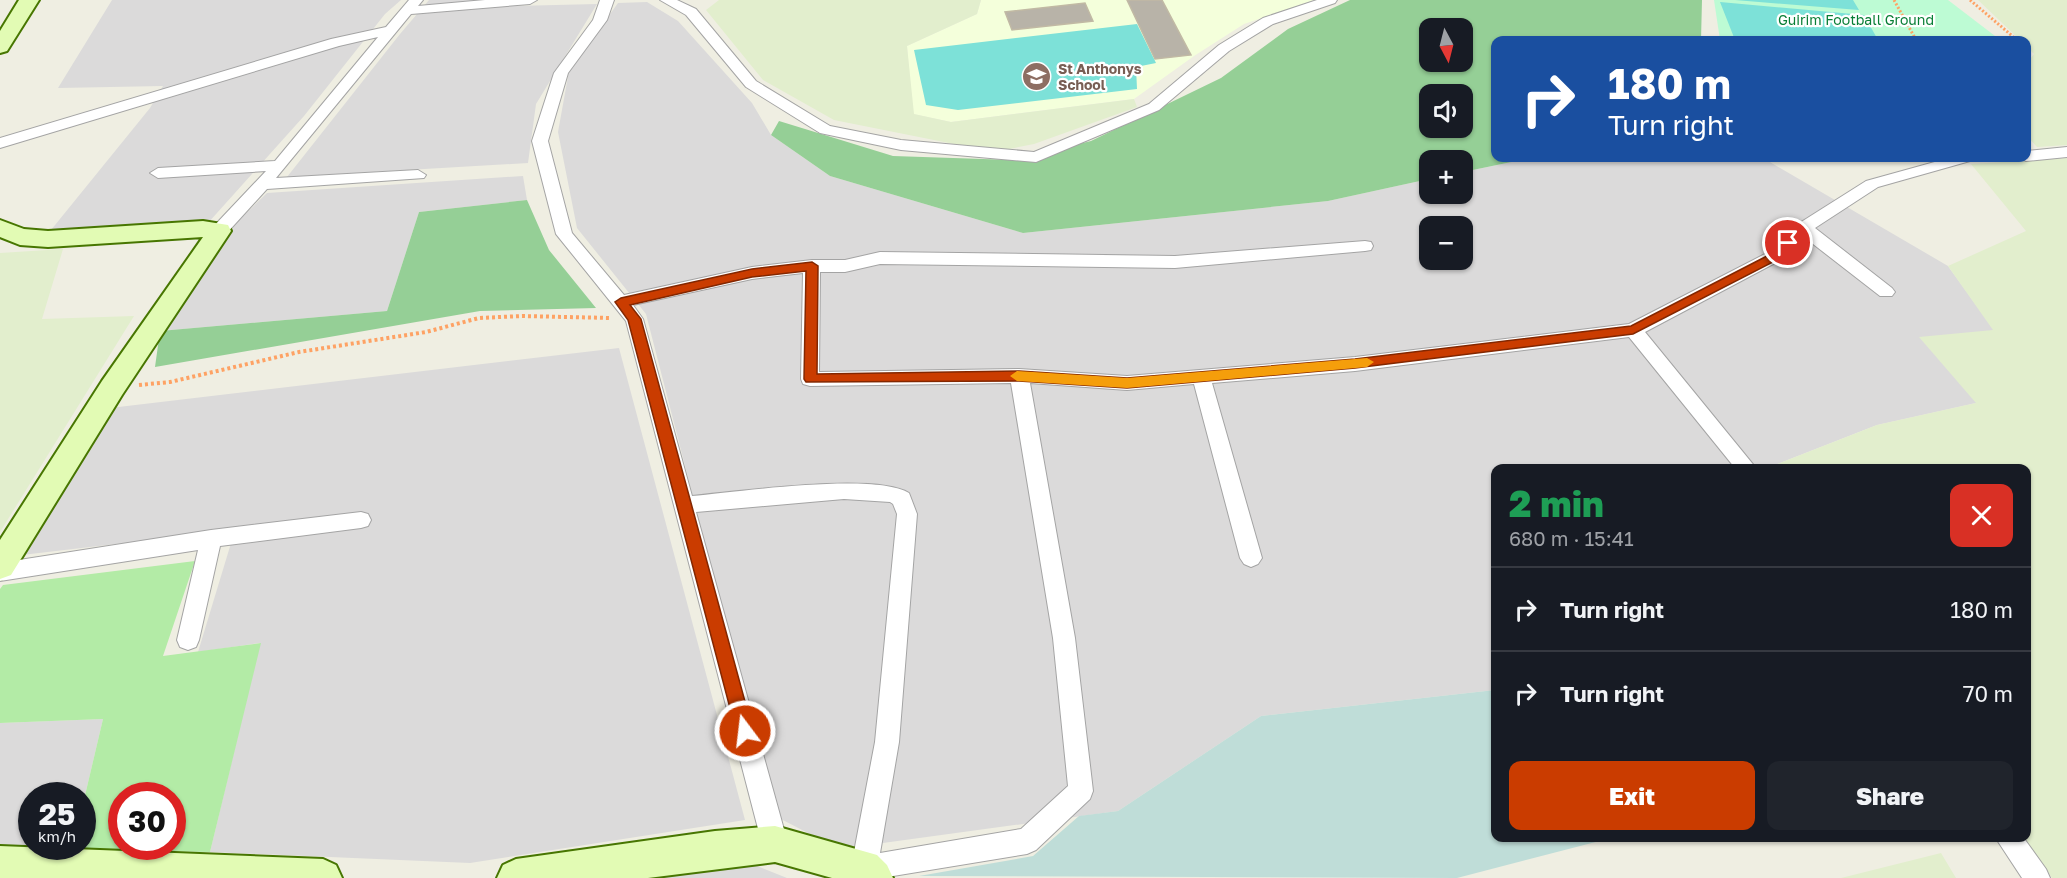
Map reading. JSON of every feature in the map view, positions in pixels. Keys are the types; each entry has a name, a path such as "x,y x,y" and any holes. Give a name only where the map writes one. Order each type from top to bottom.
{"street":[{"path":"0,47 29,0"},
{"path":"0,566 112,388 219,231 280,165 388,31 416,0"},
{"path":"405,11 530,0"},
{"path":"607,0 600,20 561,73 540,141 564,234 634,319 775,844"},
{"path":"667,0 691,12 751,84 825,130 901,145 1036,158 1154,107 1224,48 1268,21 1330,0"},
{"path":"0,142 336,42 388,31"},
{"path":"2031,156 2067,152"},
{"path":"812,266 810,379 1019,376 1127,383 1355,364 1633,330 1771,258 1804,228 1872,184 1951,162"},
{"path":"158,174 280,165"},
{"path":"262,184 418,175"},
{"path":"0,228 20,237 48,239 203,229 219,231"},
{"path":"1804,228 1886,292"},
{"path":"621,302 752,273 812,266 845,266 880,258 1175,262 1365,246"},
{"path":"1633,330 1743,464"},
{"path":"516,878 715,850 775,844 869,873 1027,841 1081,791 1064,638 1019,376"},
{"path":"1201,376 1251,558"},
{"path":"684,505 844,491 894,494 902,499 907,514 887,742 869,873"},
{"path":"0,572 211,539 361,520"},
{"path":"188,640 211,539"},
{"path":"2012,842 2037,878"},
{"path":"0,865 324,878"}],"path":[{"path":"1894,0 1914,36"},
{"path":"1970,0 2012,36"},
{"path":"112,388 170,382 299,352 426,332 479,318 522,316 634,319"}],"shaded area":[{"path":"112,0 401,0 385,14 304,116 208,223 51,230 150,108 163,86 58,88"},
{"path":"429,0 519,0 515,6 597,4 536,104 528,163 287,177 400,34"},
{"path":"719,0 981,0 977,14 907,46 914,114 951,122 1134,99 1137,107 1034,144 994,152 834,120 763,80 706,10"},
{"name":"St Anthonys School","path":"981,0 1314,0 1244,24 1134,99 951,122 913,114 907,46 977,14"},
{"path":"1978,0 2067,0 2067,145 2037,147 2031,140 2031,58 2034,54 2031,51 2031,36 2016,36"},
{"path":"647,2 678,21 752,103 771,135 830,176 1023,233 1328,201 1419,181 1419,204 1473,204 1473,170 1512,162 1770,162 1948,266 1994,330 1976,403 1877,425 1777,464 1491,464 1491,690 1261,716 1118,811 839,849 775,816 646,314 577,228 558,132 569,71 618,3"},
{"path":"2067,158 2067,878 2052,878 2027,842 2031,842 2031,464 1777,464 1877,425 1976,403 1919,337 1993,330 1948,266 2026,231 1971,164"},
{"path":"523,176 527,200 419,212 387,311 160,331 237,222 267,193"},
{"path":"63,249 42,319 134,316 0,532 0,253"},
{"path":"619,348 745,820 470,863 210,852 260,643 198,652 235,530 22,555 93,446 110,408"},
{"path":"1491,690 1491,842 1596,842 1457,878 919,876 1033,856 1079,816 1118,811 1261,716"},
{"path":"103,719 88,782 18,782 18,851 0,852 0,723"},
{"path":"1941,853 1956,878 1841,878"},
{"path":"752,864 787,878 653,878"}],"green space":[{"path":"1350,0 1702,0 1701,36 1491,36 1491,162 1512,162 1473,170 1473,150 1419,150 1419,181 1328,201 1023,233 830,176 771,135 779,121 893,156 1013,160 1091,141 1221,78 1288,29"},
{"name":"Guirim Football Ground","path":"1714,0 1948,0 1995,36 1719,36"},
{"path":"1735,0 1853,0 1859,10"},
{"path":"1720,2 1864,15 1876,36 1733,36"},
{"path":"1137,24 1156,63 1136,67 1137,89 958,110 926,105 914,50"},
{"path":"527,200 549,250 596,308 480,311 155,367 160,331 387,311 419,212"},
{"path":"195,561 163,656 261,643 210,852 186,852 186,782 108,782 108,851 96,850 96,782 88,782 103,719 0,723 0,589 3,585"}],"building":[{"path":"1127,0 1162,0 1191,55 1155,59"},
{"path":"1085,3 1093,21 1012,30 1005,12"}],"slow traffic":[{"path":"1017,376 1127,383 1367,362"}],"place":[{"name":"St Anthonys School","path":"1037,77"}],"route":[{"path":"745,731 634,319 621,302 752,273 812,266 810,379 1019,376 1127,383 1355,364 1633,330 1771,258 1788,243"}]}
